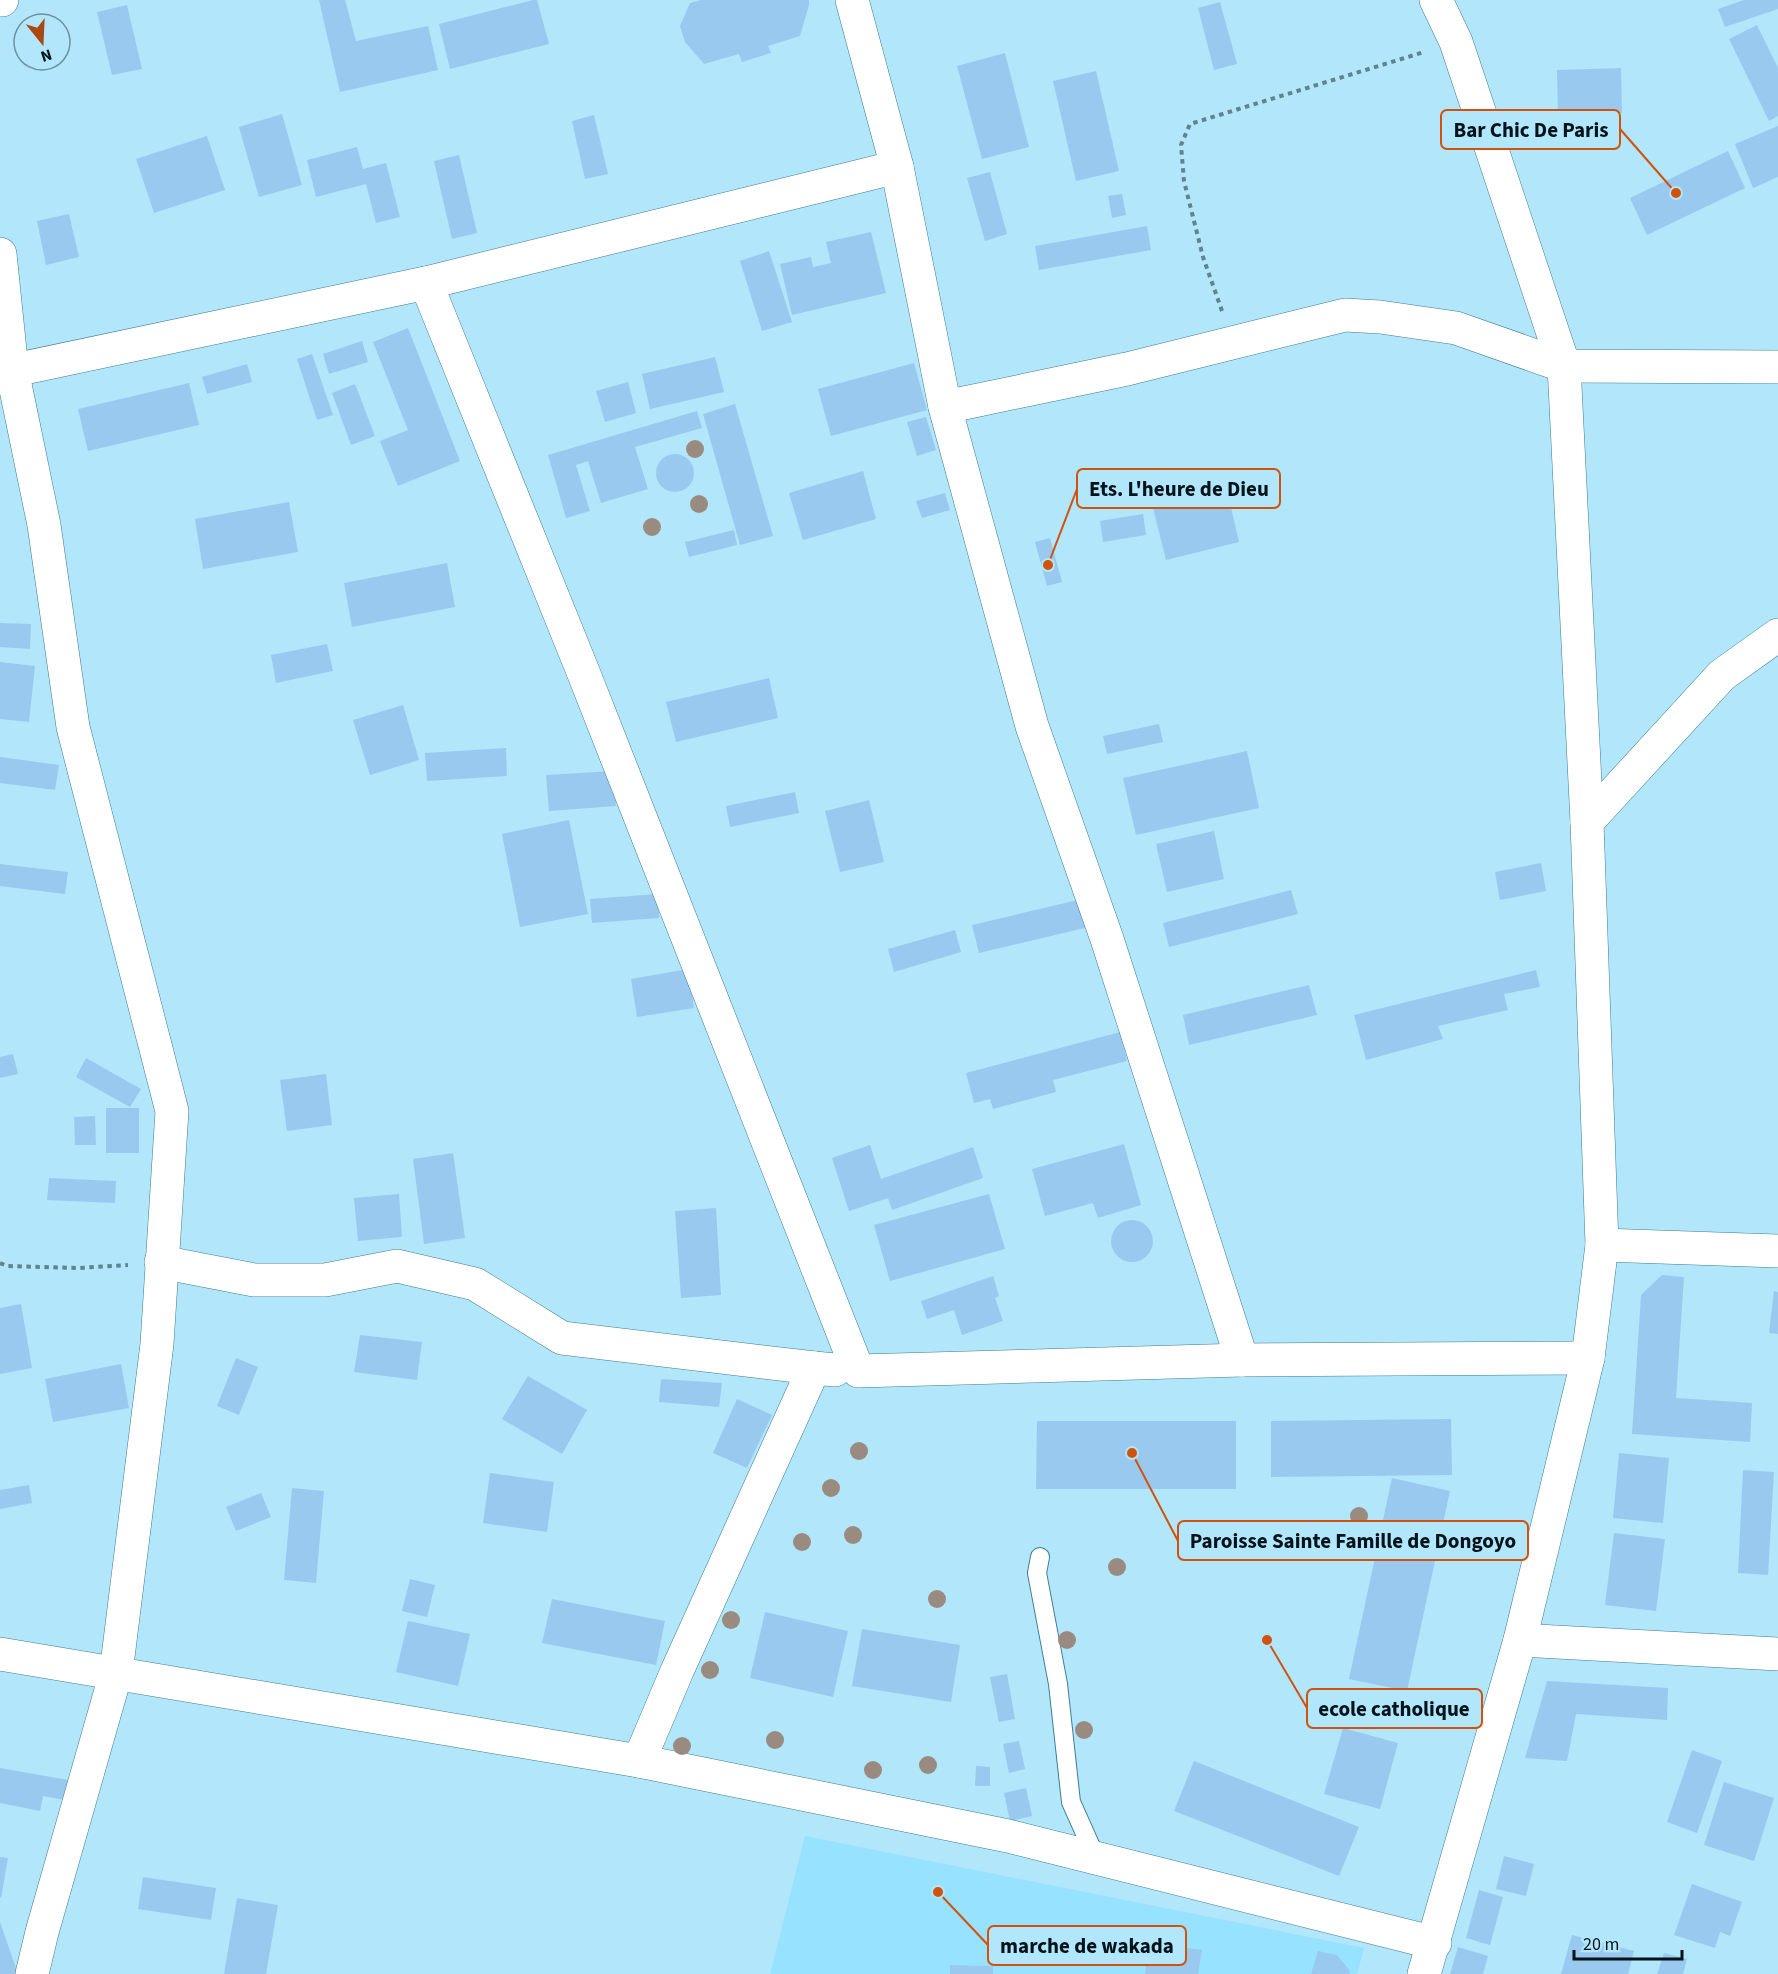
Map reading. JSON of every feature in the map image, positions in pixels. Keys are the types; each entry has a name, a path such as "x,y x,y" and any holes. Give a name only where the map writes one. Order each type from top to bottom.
{"street":[{"path":"852,0 897,167 945,407 1032,726 1107,939 1242,1360"},
{"path":"1424,1974 1520,1640 1588,1358 1602,1245 1587,822 1564,366 1456,42 1436,0"},
{"path":"6,371 426,283 897,167"},
{"path":"0,254 6,371 44,525 73,727 172,1111 157,1344 116,1673 32,1974"},
{"path":"426,283 584,674 707,993 858,1371"},
{"path":"945,407 1127,369 1345,315 1380,317 1456,328 1564,366 1778,367"},
{"path":"1587,822 1722,675 1778,635"},
{"path":"1602,1245 1778,1251"},
{"path":"161,1262 254,1280 326,1280 397,1266 475,1284 562,1338 814,1368 858,1371 1242,1360 1588,1358"},
{"path":"639,1761 676,1671 814,1368"},
{"path":"1520,1640 1778,1654"},
{"path":"0,1654 639,1761 1008,1836 1435,1942"}],"lane":[{"path":"1040,1557 1037,1573 1058,1684 1071,1802 1096,1858"}],"path":[{"path":"1233,343 1203,257 1184,182 1181,145 1190,124 1456,42"},
{"path":"0,1263 7,1266 79,1268 161,1262"}],"shaded area":[{"path":"805,1836 1364,1948 1357,1974 770,1974"}],"building":[{"path":"319,0 345,0 356,41 428,26 438,70 340,92"},
{"path":"537,0 549,44 450,69 439,24"},
{"path":"701,0 809,0 809,5 800,36 768,46 771,53 742,62 739,54 704,64 685,42 680,26 690,3"},
{"path":"1744,0 1778,0 1778,9 1725,27 1718,9"},
{"path":"1220,2 1237,64 1214,70 1198,8"},
{"path":"127,5 142,69 112,75 97,12"},
{"path":"1757,25 1778,68 1778,116 1769,121 1729,39"},
{"path":"1005,53 1029,147 982,159 957,66"},
{"path":"1621,68 1622,113 1558,115 1557,70"},
{"path":"1096,71 1119,171 1076,181 1053,81"},
{"path":"282,114 302,185 259,197 239,127"},
{"path":"594,115 608,174 585,179 572,121"},
{"path":"1778,126 1778,177 1753,188 1735,144"},
{"path":"207,136 225,190 154,213 136,159"},
{"path":"357,147 363,169 386,163 400,217 376,223 366,184 316,197 307,160"},
{"path":"1728,151 1745,188 1647,235 1630,198"},
{"path":"459,155 477,233 452,239 434,161"},
{"path":"990,172 1007,234 985,241 967,178"},
{"path":"1122,194 1126,215 1112,218 1108,196"},
{"path":"69,214 79,257 46,265 37,221"},
{"path":"1147,226 1151,250 1039,270 1035,246"},
{"path":"871,232 886,293 792,315 780,264 811,257 813,267 831,263 826,242"},
{"path":"769,251 792,322 762,331 740,261"},
{"path":"408,328 460,461 398,486 380,441 408,430 373,342"},
{"path":"362,341 368,362 329,374 323,354"},
{"path":"312,354 333,415 317,420 297,359"},
{"path":"715,357 724,392 650,409 642,374"},
{"path":"914,363 927,410 831,436 818,389"},
{"path":"247,364 252,382 207,394 202,377"},
{"path":"628,382 636,413 605,422 596,391"},
{"path":"189,383 199,425 88,451 78,409"},
{"path":"355,384 375,436 351,445 332,393"},
{"path":"735,404 773,536 740,545 703,414"},
{"path":"697,411 702,428 635,447 648,489 601,503 588,461 576,465 590,511 566,518 548,455"},
{"path":"926,417 936,450 917,456 907,422"},
{"path":"675,454 688,460 694,473 688,486 675,492 662,486 656,473 662,460"},
{"path":"863,471 876,519 803,540 789,493"},
{"path":"1227,490 1239,542 1166,560 1153,508"},
{"path":"945,493 950,510 922,518 916,501"},
{"path":"289,502 298,552 203,569 195,519"},
{"path":"1143,514 1146,535 1103,542 1100,521"},
{"path":"734,530 737,545 689,557 685,542"},
{"path":"1050,538 1062,582 1047,586 1035,542"},
{"path":"447,563 455,607 352,627 344,583"},
{"path":"0,623 31,624 30,649 0,647"},
{"path":"327,644 333,671 276,683 271,655"},
{"path":"0,662 35,666 29,722 0,719"},
{"path":"769,678 778,718 676,742 666,702"},
{"path":"403,705 419,760 370,775 353,720"},
{"path":"1159,724 1163,742 1107,754 1103,736"},
{"path":"506,748 507,776 427,781 425,753"},
{"path":"1247,751 1259,808 1136,835 1123,778"},
{"path":"0,757 59,765 55,790 0,783"},
{"path":"613,771 616,806 549,811 546,775"},
{"path":"795,792 799,813 730,827 726,806"},
{"path":"869,800 884,862 840,872 825,811"},
{"path":"569,820 588,914 520,927 502,834"},
{"path":"1214,831 1224,879 1167,892 1156,844"},
{"path":"1541,863 1546,891 1500,900 1495,872"},
{"path":"0,864 68,872 65,894 0,886"},
{"path":"1291,890 1298,914 1169,947 1163,923"},
{"path":"658,894 659,918 592,923 590,899"},
{"path":"1082,899 1089,927 979,953 972,925"},
{"path":"955,930 961,952 894,972 888,949"},
{"path":"688,969 694,1008 637,1017 631,979"},
{"path":"1536,970 1540,987 1504,994 1508,1010 1438,1026 1443,1039 1366,1060 1354,1015"},
{"path":"1309,985 1317,1015 1189,1045 1183,1015"},
{"path":"1120,1032 1127,1061 1053,1080 1056,1092 993,1109 990,1099 974,1103 966,1073"},
{"path":"13,1054 18,1074 0,1078 0,1057"},
{"path":"86,1058 141,1089 130,1107 76,1077"},
{"path":"326,1074 332,1125 287,1131 280,1080"},
{"path":"106,1108 139,1108 139,1153 106,1153"},
{"path":"95,1116 96,1145 75,1145 74,1117"},
{"path":"1124,1144 1141,1205 1098,1218 1093,1203 1045,1216 1032,1169"},
{"path":"870,1145 881,1179 973,1147 983,1178 892,1210 888,1198 849,1211 832,1158"},
{"path":"453,1153 465,1238 424,1244 413,1159"},
{"path":"49,1178 116,1181 115,1203 47,1200"},
{"path":"399,1194 402,1237 358,1241 354,1198"},
{"path":"989,1194 1005,1249 890,1281 874,1225"},
{"path":"716,1208 721,1295 681,1298 675,1211"},
{"path":"1132,1220 1147,1226 1153,1241 1147,1256 1132,1262 1117,1256 1111,1241 1117,1226"},
{"path":"1662,1275 1684,1277 1676,1398 1752,1403 1750,1442 1632,1434 1641,1295"},
{"path":"993,1276 999,1296 995,1298 1003,1321 962,1335 954,1310 927,1319 921,1301"},
{"path":"1774,1291 1778,1292 1778,1334 1769,1333"},
{"path":"21,1304 32,1368 0,1374 0,1308"},
{"path":"360,1335 422,1342 417,1380 354,1372"},
{"path":"236,1358 258,1367 239,1415 217,1406"},
{"path":"121,1364 129,1408 53,1422 45,1379"},
{"path":"528,1376 587,1410 562,1454 502,1419"},
{"path":"661,1379 722,1383 719,1407 659,1402"},
{"path":"737,1399 772,1415 747,1468 713,1453"},
{"path":"1451,1419 1452,1475 1271,1477 1271,1421"},
{"path":"1037,1421 1236,1421 1236,1489 1036,1489"},
{"path":"1619,1453 1669,1458 1663,1523 1613,1518"},
{"path":"1743,1470 1774,1472 1768,1575 1738,1573"},
{"path":"490,1473 554,1482 547,1532 483,1523"},
{"path":"1392,1478 1450,1491 1407,1691 1349,1679"},
{"path":"29,1485 32,1503 0,1509 0,1490"},
{"path":"292,1488 324,1491 316,1583 284,1580"},
{"path":"261,1493 271,1517 236,1531 226,1507"},
{"path":"1614,1533 1665,1539 1656,1611 1605,1605"},
{"path":"410,1579 435,1585 427,1617 402,1611"},
{"path":"552,1599 665,1621 656,1665 542,1643"},
{"path":"765,1612 848,1631 833,1697 750,1678"},
{"path":"408,1621 470,1634 458,1686 396,1672"},
{"path":"862,1629 960,1645 951,1702 852,1686"},
{"path":"1007,1674 1015,1719 999,1722 990,1677"},
{"path":"1547,1681 1668,1688 1667,1720 1576,1714 1567,1761 1525,1758"},
{"path":"1343,1728 1398,1743 1380,1809 1324,1794"},
{"path":"1019,1741 1025,1769 1009,1773 1003,1744"},
{"path":"1692,1750 1722,1761 1697,1833 1667,1822"},
{"path":"1194,1761 1359,1827 1339,1876 1174,1811"},
{"path":"976,1766 990,1767 990,1786 975,1786"},
{"path":"0,1768 74,1781 70,1801 43,1796 40,1811 0,1803"},
{"path":"1724,1782 1774,1798 1754,1861 1704,1845"},
{"path":"1026,1788 1032,1816 1010,1821 1004,1793"},
{"path":"1504,1856 1534,1864 1526,1896 1496,1889"},
{"path":"0,1857 8,1858 1,1898 0,1897"},
{"path":"143,1877 216,1888 211,1920 138,1909"},
{"path":"1692,1884 1742,1902 1730,1936 1720,1932 1715,1948 1674,1935"},
{"path":"1479,1890 1503,1897 1490,1945 1466,1938"},
{"path":"237,1898 278,1905 266,1974 224,1974"},
{"path":"0,1922 18,1974 0,1974"},
{"path":"1572,1935 1634,1951 1628,1974 1561,1974"},
{"path":"1149,1943 1202,1950 1198,1974 1145,1974"},
{"path":"1458,1947 1488,1956 1483,1974 1450,1974"},
{"path":"1318,1951 1337,1955 1350,1971 1349,1974 1311,1974"},
{"path":"1664,1953 1687,1959 1683,1974 1657,1974"},
{"path":"950,1965 993,1966 993,1974 950,1974"}],"place":[{"name":"Bar Chic De Paris","path":"1676,193"},
{"name":"Ets. L'heure de Dieu","path":"1048,565"},
{"name":"Paroisse Sainte Famille de Dongoyo","path":"1132,1453"},
{"name":"ecole catholique","path":"1267,1640"},
{"name":"marche de wakada","path":"938,1892"}]}
